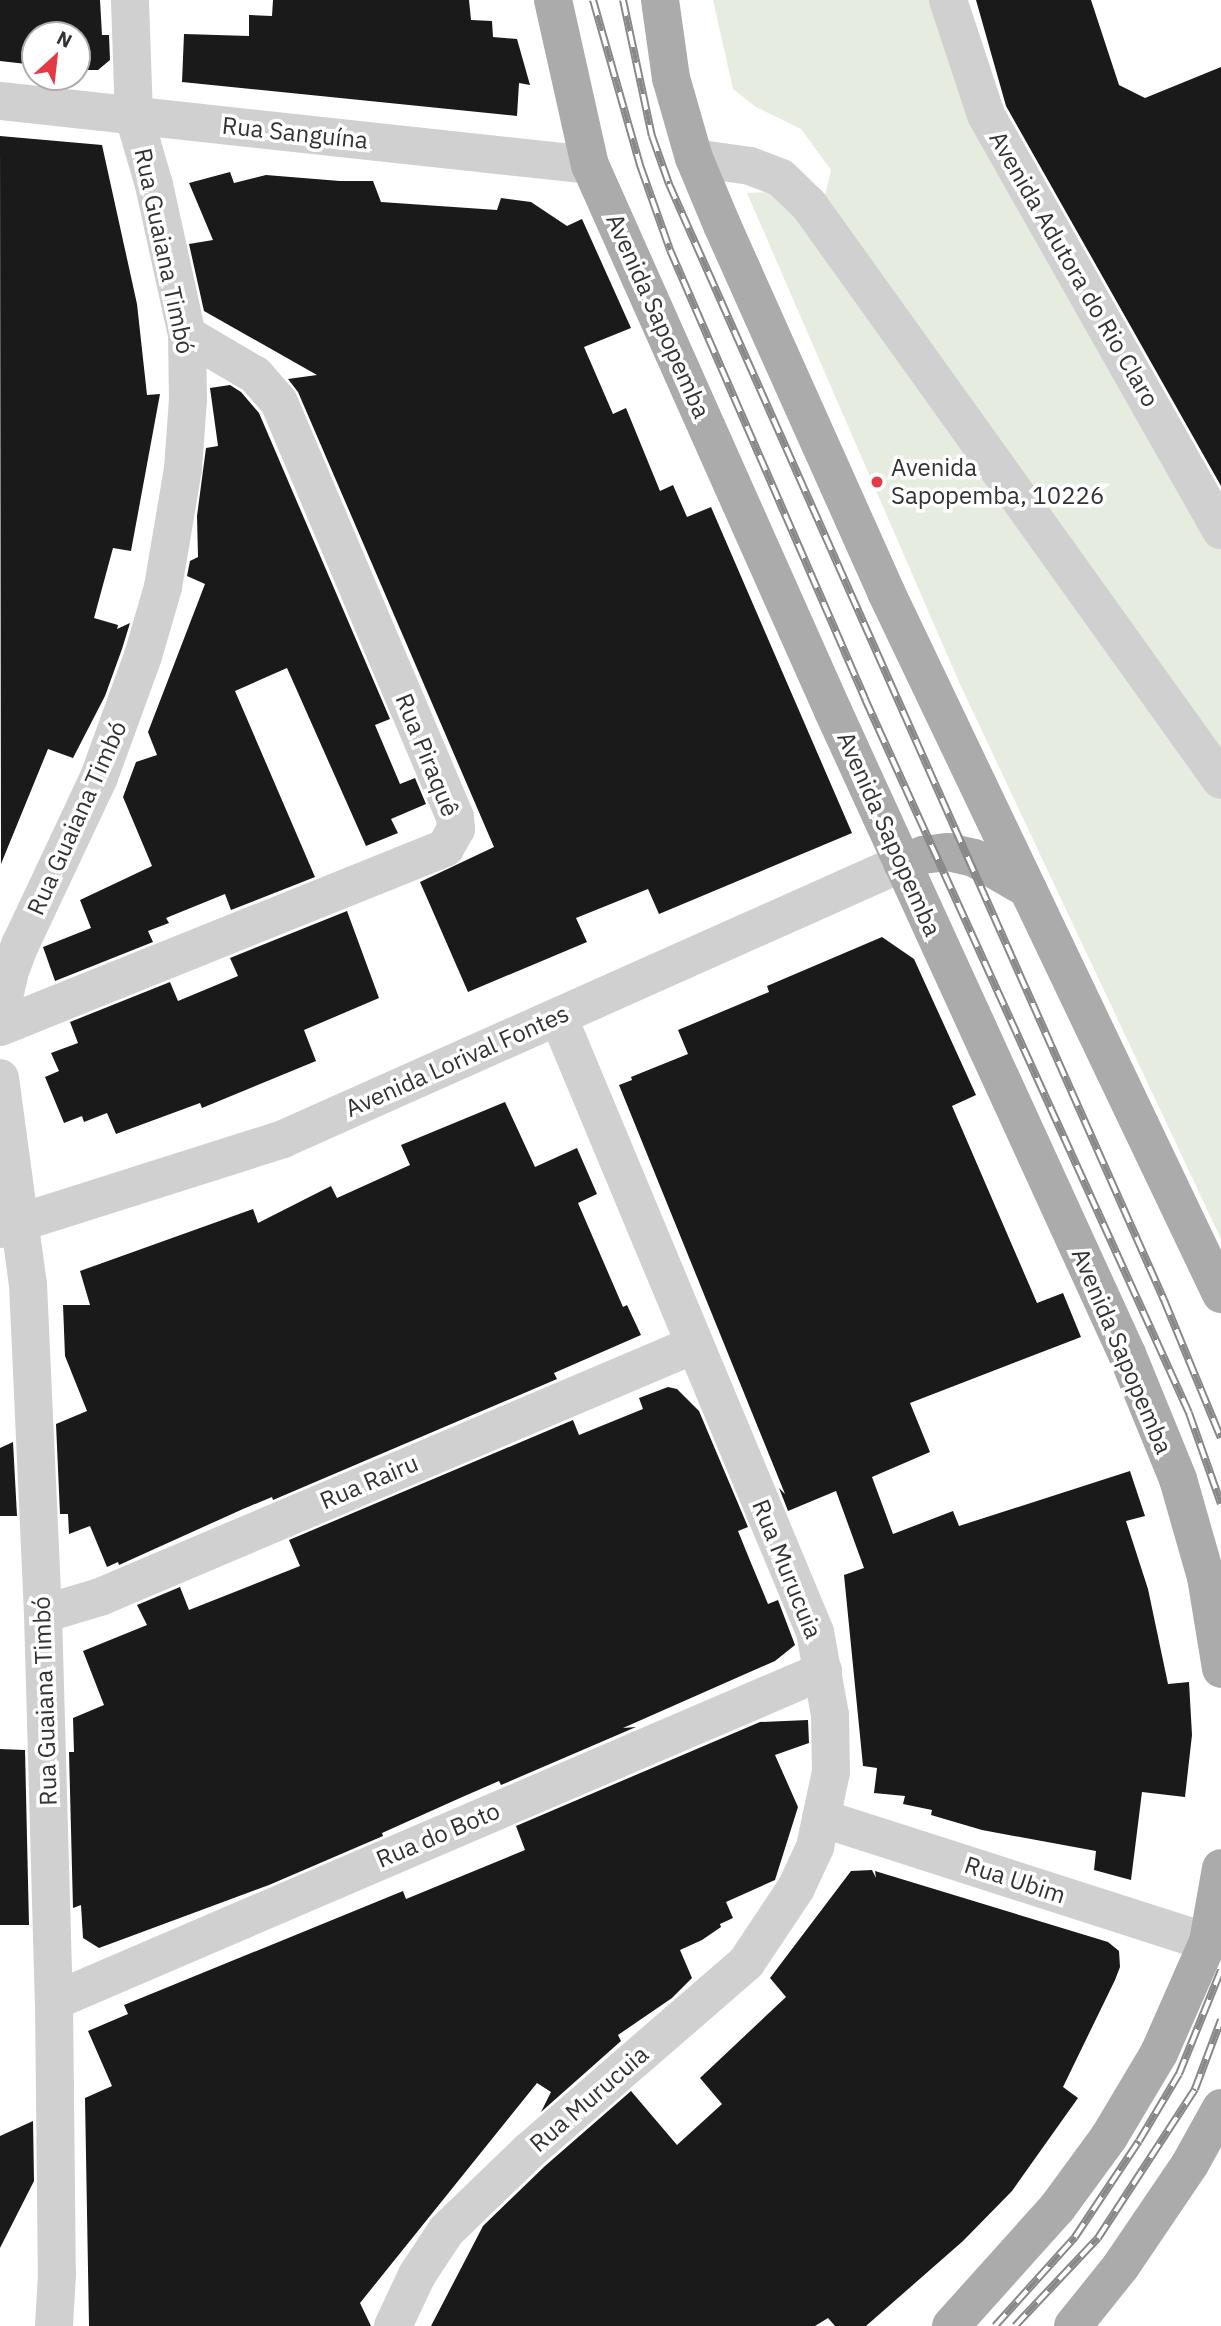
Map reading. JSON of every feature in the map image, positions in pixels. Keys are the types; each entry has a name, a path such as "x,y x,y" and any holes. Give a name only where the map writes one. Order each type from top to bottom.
{"main road":[{"name":"Avenida Sapopemba","path":"553,0 590,164 902,863 1127,1354 1178,1479 1206,1577 1221,1669"},
{"path":"660,0 671,78 694,158 881,580 1221,1294"},
{"path":"902,863 923,855 948,852 974,858 1028,889"},
{"path":"951,2326 1057,2208 1109,2137 1159,2053 1208,1941 1221,1868"},
{"path":"1073,2326 1121,2266 1182,2176 1221,2108"}],"street":[{"name":"Rua Guaiana Timbó","path":"0,1015 10,971 21,943 115,739 163,587 183,469 188,400 187,335 154,185 134,116 130,0"},
{"name":"Avenida Adutora do Rio Claro","path":"948,0 986,115 1221,530"},
{"name":"Rua Sanguína","path":"0,101 590,164"},
{"path":"694,158 750,166 781,177 808,205 1221,780"},
{"name":"Rua Piraquê","path":"0,1027 445,848 456,829 455,817 278,401 255,374 187,335"},
{"name":"Avenida Lorival Fontes","path":"9,1226 283,1139 902,863"},
{"name":"Rua Murucuia","path":"393,2326 417,2275 446,2231 530,2150 746,1963 796,1888 815,1847 831,1772 830,1715 815,1632 558,1016"},
{"name":"Rua Guaiana Timbó","path":"0,1078 9,1226 27,1284 43,1614 54,2001 57,2274 54,2326"},
{"name":"Rua Rairu","path":"43,1614 100,1597 694,1345"},
{"name":"Rua do Boto","path":"54,2001 823,1671"},
{"name":"Rua Ubim","path":"821,1818 1208,1941"}],"shaded area":[{"path":"713,0 938,0 1221,492 1221,1239 959,682 747,193 771,192 819,220 831,170 801,129 756,107 733,89"}],"building":[{"path":"0,0 100,0 102,35 109,35 110,60 98,70 91,70 91,21 21,21 21,63 0,61"},
{"path":"273,0 469,0 471,20 492,21 493,37 517,39 530,85 519,83 517,116 182,82 184,34 249,36 249,15 272,16"},
{"path":"976,0 1091,0 1119,85 1145,98 1221,67 1221,486 1006,106"},
{"path":"0,136 102,145 137,304 147,395 160,394 131,551 113,548 94,618 118,625 117,629 130,623 122,649 105,696 73,758 48,749 1,864"},
{"path":"230,172 234,183 266,175 373,181 381,202 497,210 501,198 531,202 567,226 582,219 631,328 584,347 613,414 626,408 660,491 673,485 687,517 711,507 852,833 659,914 648,889 576,918 587,942 468,992 420,882 494,847 298,392 288,379 317,375 204,311 189,244 213,240 189,183"},
{"path":"230,385 241,392 259,413 390,719 375,725 400,784 415,778 426,804 391,819 398,833 366,846 287,668 235,691 315,877 231,910 225,894 166,918 169,923 148,931 153,942 55,981 43,947 91,928 80,900 152,866 123,797 136,762 157,755 148,732 205,584 187,576 190,561 198,557 197,516 206,448 218,446 210,388"},
{"path":"347,911 379,998 304,1030 316,1061 202,1108 200,1103 116,1134 107,1113 84,1122 82,1116 64,1123 45,1077 59,1071 51,1053 78,1043 70,1022 170,982 178,1001 238,976 230,958"},
{"path":"882,937 914,959 976,1095 952,1106 1037,1303 1063,1293 1081,1337 910,1403 930,1452 872,1477 893,1534 953,1511 959,1526 1130,1471 1145,1516 1126,1521 1148,1589 1168,1684 1189,1682 1192,1735 1185,1797 1142,1792 1131,1880 1094,1870 1096,1851 982,1830 931,1815 932,1810 903,1804 905,1796 874,1793 877,1768 863,1766 844,1575 864,1568 836,1491 788,1511 779,1488 785,1494 619,1085 632,1080 631,1077 688,1054 678,1030 769,992 767,986"},
{"path":"505,1102 535,1167 577,1148 597,1194 578,1203 623,1307 627,1305 641,1335 554,1373 557,1379 273,1500 272,1497 243,1509 119,1565 118,1562 107,1567 90,1526 69,1534 68,1514 60,1514 56,1424 87,1411 65,1356 63,1305 90,1305 80,1271 253,1209 258,1223 331,1186 337,1198 410,1165 401,1145"},
{"path":"668,1387 677,1389 699,1411 748,1527 738,1531 751,1563 768,1604 778,1600 795,1645 775,1661 623,1728 636,1727 501,1785 499,1781 382,1833 383,1836 269,1885 99,1948 83,1938 81,1905 73,1908 69,1752 74,1752 73,1718 104,1705 83,1651 147,1625 137,1605 180,1587 189,1610 300,1566 289,1540 573,1420 579,1435 643,1409 639,1398"},
{"path":"13,1442 17,1516 0,1516 0,1448"},
{"path":"808,1720 809,1743 775,1755 798,1807 775,1880 726,1902 733,1918 720,1924 721,1927 702,1940 680,1950 692,1978 672,1998 618,2035 621,2041 541,2112 551,2092 537,2083 360,2303 371,2326 89,2326 85,2098 112,2086 88,2031 128,2014 124,2005 403,1891 406,1899 525,1850 516,1826 760,1722"},
{"path":"0,1749 25,1750 29,1925 0,1925"},
{"path":"872,1870 876,1878 875,1871 1108,1942 1119,1951 1120,1967 1115,1980 1063,2087 1078,2098 1012,2191 963,2241 866,2326 835,2326 828,2318 815,2326 431,2326 483,2226 545,2166 631,2091 677,2145 722,2104 700,2078 786,1997 770,1978 851,1871"},
{"path":"33,2121 34,2181 0,2248 0,2136"}],"railway":[{"path":"593,0 641,168 670,250 865,699 1189,1413 1221,1504"},
{"path":"623,0 652,136 669,184 1164,1300 1221,1438"},
{"path":"995,2326 1075,2237 1139,2141 1179,2074 1221,1970"},
{"path":"1015,2326 1098,2238 1195,2089 1221,2020"}],"place":[{"name":"Avenida Sapopemba, 10226","path":"877,482"}]}
